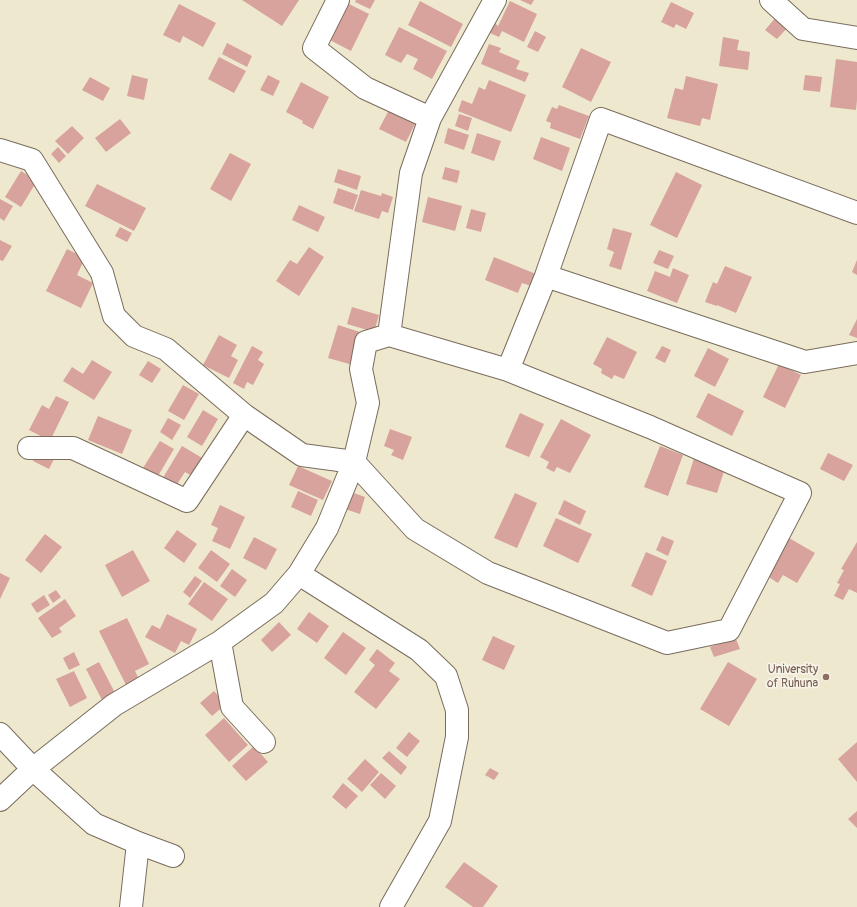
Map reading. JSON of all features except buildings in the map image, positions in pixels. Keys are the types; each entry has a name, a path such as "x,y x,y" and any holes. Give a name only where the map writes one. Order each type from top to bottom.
{"street":[{"path":"338,0 314,48 365,88 430,118"},
{"path":"389,335 411,173 430,118 495,0"},
{"path":"771,0 803,29 857,38"},
{"path":"508,370 546,276 601,119 857,213"},
{"path":"0,150 32,160 102,273 114,316 134,336 166,349 244,415 302,455 354,462 415,529 488,572 667,644 729,630 800,493 650,428 508,370 389,335 366,342 361,369 368,403 354,462 326,528 298,574 274,603 220,642 114,705 32,769 0,800"},
{"path":"546,276 805,362 857,353"},
{"path":"29,448 73,448 187,501 244,415"},
{"path":"298,574 419,650 446,676 457,710 457,737 440,821 390,907"},
{"path":"220,642 232,707 264,742"},
{"path":"0,734 32,769 94,824 138,844 173,856"},
{"path":"131,907 138,844"}],"place":[{"name":"University of Ruhuna","path":"826,677"}]}
